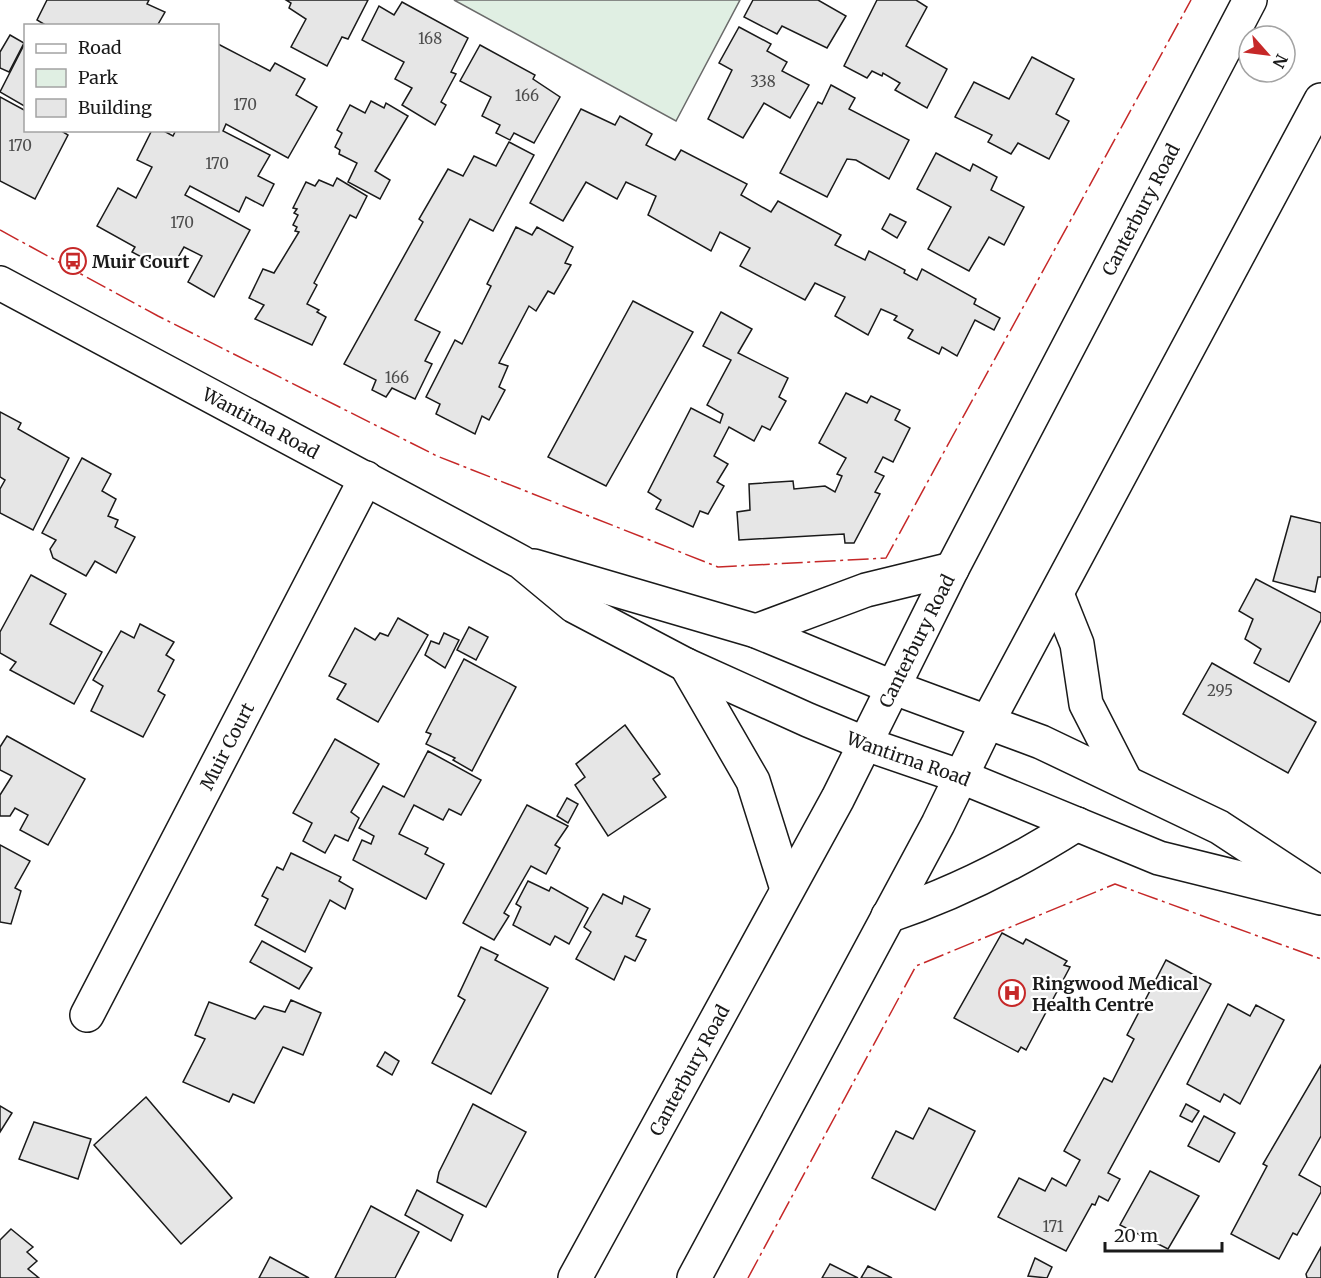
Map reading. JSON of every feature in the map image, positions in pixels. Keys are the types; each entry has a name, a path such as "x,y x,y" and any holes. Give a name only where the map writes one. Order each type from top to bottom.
{"main road":[{"name":"Canterbury Road","path":"575,1278 866,744 892,687 952,569 1250,0"},
{"path":"694,1278 962,777 987,723 1321,100"},
{"name":"Wantirna Road","path":"0,283 521,562 574,606 686,665 866,744 962,777 1159,858 1321,896"},
{"name":"Muir Court","path":"87,1015 366,478"},
{"name":"Wantirna Road","path":"521,562 756,631 892,687 1041,742 1219,827 1284,868 1321,896"},
{"path":"756,631 866,590 952,569"},
{"path":"1057,594 1077,644 1086,704 1126,782"},
{"path":"686,665 753,780 787,889"},
{"path":"888,916 929,903 1047,843 1077,824"}],"green space":[{"path":"454,0 740,0 676,121"}],"building":[{"path":"47,0 149,0 147,4 165,12 158,24 44,24 37,20"},
{"path":"286,0 368,0 348,39 342,37 327,66 291,47 306,19 289,8 291,3"},
{"path":"753,0 818,0 846,16 827,48 782,26 777,34 744,17"},
{"path":"877,0 916,0 927,7 906,46 947,69 927,108 895,90 900,83 883,73 882,76 872,71 867,78 844,66"},
{"path":"402,2 468,38 451,72 456,74 441,102 446,105 435,125 402,105 412,88 395,79 404,62 362,40 379,6 394,15"},
{"path":"739,27 771,44 767,51 787,62 782,71 809,85 790,118 764,103 743,138 708,119 732,70 719,63"},
{"path":"10,35 24,43 9,72 0,68 0,52"},
{"path":"24,45 24,106 0,92"},
{"path":"219,45 270,71 275,63 305,79 296,95 317,107 288,158 226,124 223,131 270,155 258,176 274,184 263,206 246,197 239,212 190,186 185,195 250,230 214,297 188,282 202,256 184,247 173,266 158,258 155,264 132,252 135,247 97,226 118,188 136,198 152,167 137,160 151,132 166,132 173,136 175,132 219,132"},
{"path":"480,45 535,75 533,79 560,97 534,143 514,133 510,140 496,133 500,125 482,116 491,97 460,81"},
{"path":"1032,57 1074,79 1056,114 1069,121 1049,159 1018,143 1011,154 988,142 992,135 955,117 974,82 1009,99"},
{"path":"831,85 855,98 849,109 909,140 889,179 856,160 847,159 827,197 780,173 818,102 822,104"},
{"path":"0,97 24,110 24,132 63,132 68,135 35,199 0,181"},
{"path":"371,101 384,108 386,103 408,116 375,171 390,180 380,199 348,182 357,163 339,154 340,150 335,147 342,133 337,130 350,105 365,113"},
{"path":"581,109 615,125 620,116 652,134 646,145 675,160 681,150 747,184 741,195 771,212 778,201 841,235 835,245 865,260 869,251 905,270 904,273 917,280 922,269 976,299 974,304 1000,318 994,330 975,320 957,356 942,347 939,354 908,338 913,330 894,320 897,316 881,309 868,335 835,316 845,297 815,283 805,300 740,266 750,248 720,232 711,251 648,215 656,196 626,182 617,199 586,182 563,221 530,203"},
{"path":"509,142 534,155 493,231 470,219 415,320 440,332 425,361 432,364 415,399 392,388 386,397 372,390 376,380 344,364 423,222 419,219 448,169 463,176 474,156 496,166"},
{"path":"936,153 970,171 973,164 997,177 991,190 1024,207 1004,245 989,237 969,271 928,249 951,207 917,189"},
{"path":"337,178 367,196 356,218 350,215 314,283 317,285 307,304 319,310 317,312 326,317 312,345 255,319 264,305 249,298 263,269 274,273 299,232 295,231 297,227 293,225 298,215 294,213 297,209 293,208 306,182 315,186 319,180 333,186"},
{"path":"890,214 906,222 897,238 882,229"},
{"path":"516,227 532,235 537,227 573,247 565,263 571,265 554,294 548,291 536,311 529,306 499,363 508,366 499,387 505,390 489,420 482,416 475,434 436,414 440,404 426,397 455,340 462,344 491,286 487,284"},
{"path":"633,301 693,332 606,486 548,457"},
{"path":"721,312 752,329 738,353 788,378 779,397 786,401 770,430 762,426 754,441 729,427 714,456 728,464 717,482 724,486 708,514 700,511 693,527 656,509 661,500 648,492 691,408 720,423 723,414 707,405 731,360 703,346"},
{"path":"846,393 867,403 871,396 900,410 895,420 910,428 893,462 883,457 875,472 884,476 875,492 880,494 854,543 845,543 844,534 739,540 737,512 750,510 749,484 793,481 794,489 825,486 835,492 842,476 837,474 846,458 819,443"},
{"path":"0,412 21,423 18,429 69,458 33,530 0,513 0,489 5,480 0,477"},
{"path":"82,458 111,474 102,491 116,499 108,516 118,520 115,527 135,537 116,573 95,561 86,576 53,558 50,549 56,540 42,533"},
{"path":"1291,516 1321,523 1321,577 1318,577 1315,592 1273,581"},
{"path":"31,575 66,594 50,624 102,652 74,704 10,670 16,662 0,653 0,632"},
{"path":"1256,579 1321,613 1321,620 1289,682 1254,663 1261,649 1245,639 1253,619 1239,611"},
{"path":"398,618 428,635 378,722 337,699 346,684 329,676 355,628 375,640 380,633 388,636"},
{"path":"140,624 174,642 166,655 174,660 158,691 165,695 143,737 91,711 103,686 93,680 121,631 134,638"},
{"path":"469,627 488,637 476,660 457,650"},
{"path":"444,633 459,640 445,668 425,655 431,641 439,644"},
{"path":"464,659 516,687 472,771 453,760 455,758 426,744 431,734 426,732"},
{"path":"1212,663 1316,722 1288,773 1183,714"},
{"path":"625,725 660,774 653,779 666,797 608,836 575,785 585,777 576,764"},
{"path":"7,736 85,779 48,845 20,830 28,815 15,808 10,816 0,816 0,795 12,776 0,770 0,747"},
{"path":"335,739 379,764 351,812 359,818 348,841 335,835 325,853 303,841 312,823 293,813"},
{"path":"428,751 481,780 461,815 449,809 443,820 414,805 399,834 428,848 425,854 444,864 426,899 353,860 362,840 371,844 374,836 359,828 383,786 404,797"},
{"path":"567,798 578,804 568,823 557,816"},
{"path":"527,805 568,826 555,845 560,848 546,874 531,866 504,913 509,916 494,940 463,923"},
{"path":"0,845 30,861 15,888 21,891 11,924 0,922"},
{"path":"291,853 341,877 339,881 353,889 345,909 330,900 305,952 255,925 268,899 262,896 277,867 283,870"},
{"path":"528,881 549,891 551,887 588,908 569,944 555,936 550,945 513,925 521,907 516,904"},
{"path":"603,894 622,904 624,896 650,909 636,936 646,940 635,961 625,956 614,980 576,959 591,932 584,927"},
{"name":"Ringwood Medical Health Centre","path":"1002,933 1023,944 1026,939 1067,961 1064,965 1070,967 1026,1050 1021,1047 1018,1052 954,1018"},
{"path":"262,941 312,968 299,989 250,962"},
{"path":"481,947 498,955 495,960 548,988 491,1094 432,1063 465,1000 458,996"},
{"path":"1166,960 1211,984 1108,1173 1120,1179 1108,1201 1099,1196 1095,1205 1092,1204 1066,1251 998,1217 1019,1178 1045,1191 1052,1178 1066,1186 1080,1160 1064,1151 1104,1078 1112,1082 1134,1039 1127,1035"},
{"path":"291,1000 321,1013 303,1055 283,1047 254,1103 233,1094 229,1102 183,1082 205,1039 195,1035 209,1002 255,1019 264,1006 285,1012"},
{"path":"1228,1004 1250,1016 1256,1005 1284,1020 1240,1104 1224,1094 1220,1102 1187,1084"},
{"path":"385,1052 399,1061 392,1075 377,1066"},
{"path":"1321,1065 1321,1136 1299,1175 1321,1187 1321,1192 1297,1235 1293,1233 1279,1259 1231,1234 1267,1166 1263,1164"},
{"path":"146,1097 232,1198 181,1244 94,1145"},
{"path":"473,1104 526,1132 486,1207 437,1182 439,1172"},
{"path":"1186,1104 1199,1111 1192,1122 1180,1116"},
{"path":"0,1106 12,1113 0,1132"},
{"path":"929,1108 975,1131 935,1210 872,1178 896,1131 913,1139"},
{"path":"1204,1116 1235,1133 1219,1162 1188,1146"},
{"path":"34,1122 91,1139 78,1179 19,1159"},
{"path":"1150,1171 1199,1196 1168,1249 1120,1225"},
{"path":"417,1190 463,1215 451,1241 405,1215"},
{"path":"371,1206 419,1232 395,1278 335,1278"},
{"path":"11,1229 33,1247 27,1252 37,1261 28,1269 39,1278 0,1278 0,1240"},
{"path":"1321,1247 1321,1278 1307,1278 1306,1274"},
{"path":"270,1257 309,1278 259,1278"},
{"path":"1035,1258 1052,1267 1047,1278 1028,1276"},
{"path":"830,1264 858,1278 822,1278"},
{"path":"868,1266 892,1278 861,1278"}],"power":[{"path":"0,230 158,316 437,456 718,567 886,558 1191,0"},
{"path":"748,1278 916,966 1115,884 1321,959"}],"place":[{"name":"Muir Court","path":"73,261"},
{"name":"Ringwood Medical Health Centre","path":"1012,993"}]}
